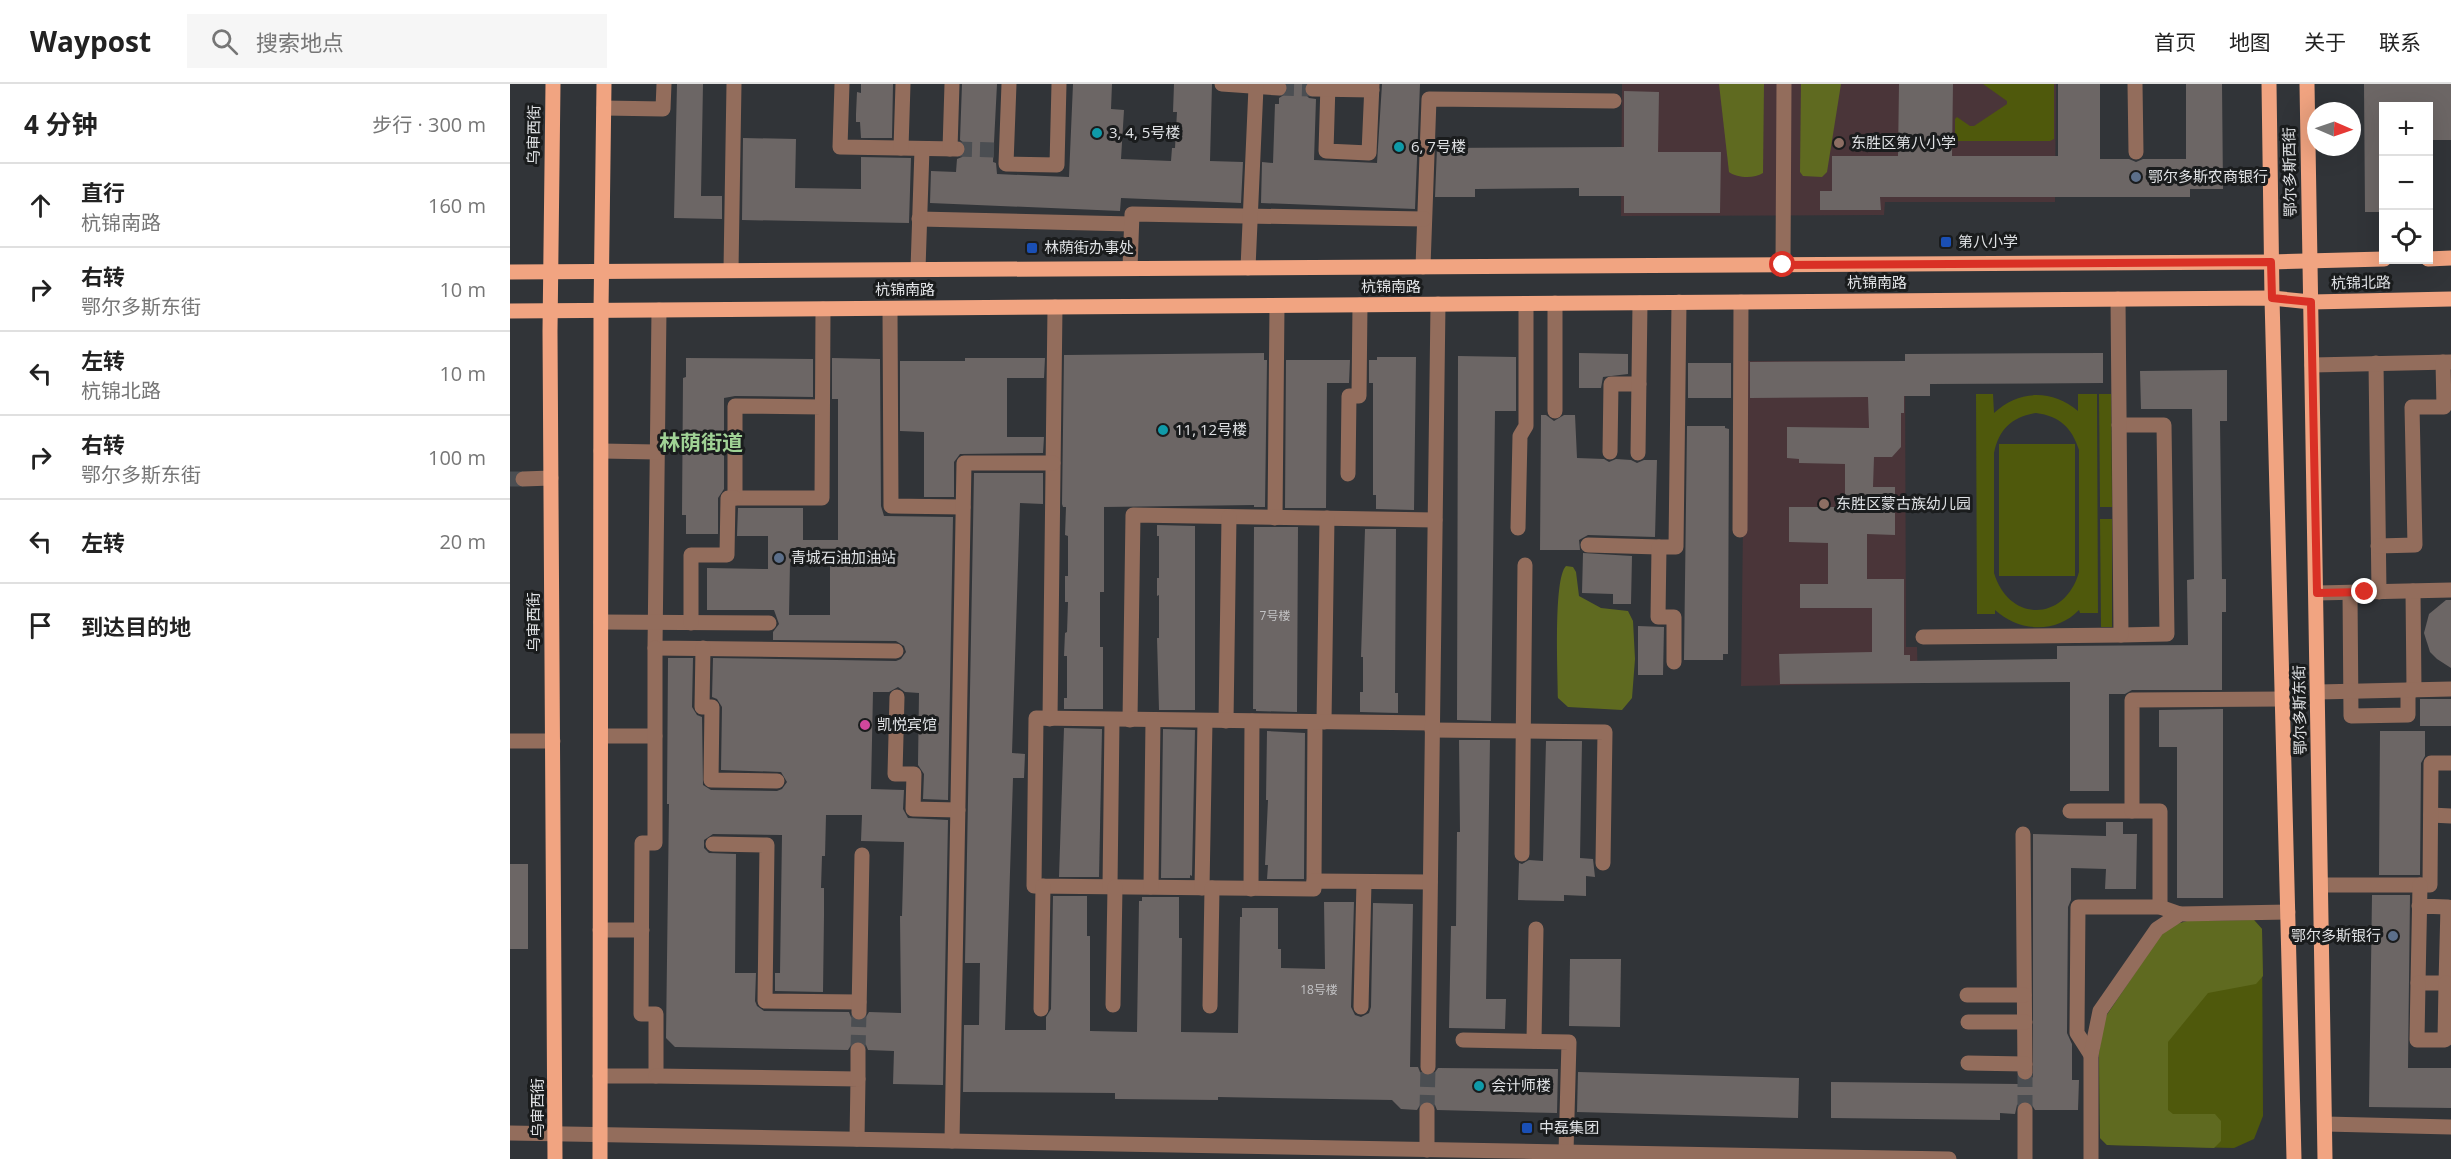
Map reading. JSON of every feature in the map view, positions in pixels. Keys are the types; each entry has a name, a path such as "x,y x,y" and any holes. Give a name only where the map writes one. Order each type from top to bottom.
{"main road":[{"name":"乌审西街","path":"553,84 550,311 555,1159"},
{"path":"600,1159 601,311 604,84"},
{"name":"鄂尔多斯西街","path":"2269,84 2271,262"},
{"name":"鄂尔多斯西街","path":"2307,84 2309,260"},
{"path":"2433,259 2451,258"},
{"name":"杭锦北路","path":"2271,262 2379,259"},
{"name":"鄂尔多斯东街","path":"2309,260 2317,593 2325,1159"},
{"name":"杭锦南路","path":"510,272 2271,262"},
{"name":"鄂尔多斯东街","path":"2271,262 2295,1159"},
{"name":"杭锦南路","path":"510,311 2272,298"},
{"name":"杭锦北路","path":"2272,298 2311,302 2451,299"}],"street":[{"path":"604,108 663,109 664,84"},
{"path":"731,270 734,84"},
{"path":"842,84 840,147 954,149 952,84"},
{"path":"901,148 903,84"},
{"path":"1009,84 1000,151 1006,164 1057,165 1059,84"},
{"path":"1222,84 1267,87 1251,216 1248,268"},
{"path":"1783,265 1784,84"},
{"path":"2135,84 2136,152"},
{"path":"1323,87 1372,87 1369,153 1326,151 1323,87"},
{"path":"1423,267 1429,99 1614,101"},
{"path":"918,269 921,149"},
{"path":"1130,268 1132,214 1424,219"},
{"path":"919,219 1131,224"},
{"path":"2118,299 2121,635"},
{"path":"1587,545 1676,547 1679,302"},
{"path":"1740,530 1741,302"},
{"path":"1555,303 1555,411"},
{"path":"1638,453 1640,303"},
{"path":"1428,1067 1438,304"},
{"path":"1518,528 1520,436 1526,426 1526,304"},
{"path":"1348,474 1349,396 1359,396 1360,305"},
{"path":"1275,518 1277,306"},
{"path":"1050,719 1055,307"},
{"path":"691,623 691,555 728,555 728,498 822,498 823,309"},
{"path":"890,309 891,506 963,507"},
{"path":"656,1076 656,1014 641,1014 642,843 655,843 659,310"},
{"path":"2312,364 2447,362 2444,407 2412,406 2415,545 2378,546"},
{"path":"2376,363 2379,592"},
{"path":"1610,453 1611,384 1639,384"},
{"path":"735,498 735,406 822,407"},
{"path":"1923,637 2167,634 2164,425 2119,425"},
{"path":"601,451 657,452"},
{"path":"952,1141 964,463 1053,463"},
{"path":"523,479 551,478"},
{"path":"1130,720 1132,515 1435,520"},
{"path":"1226,721 1229,517"},
{"path":"1327,518 1320,722 1314,881 1314,890 1034,886 1036,718 1320,722 1522,731 1605,732 1603,863"},
{"path":"1659,547 1658,617 1674,617 1674,662"},
{"path":"1522,854 1525,565"},
{"path":"2317,593 2451,590"},
{"path":"2350,593 2351,716 2408,715 2411,690 2413,591"},
{"path":"601,622 769,623"},
{"path":"655,648 896,651"},
{"path":"703,648 702,707 712,707 711,780 777,781"},
{"path":"2318,692 2451,689"},
{"path":"897,697 895,774 914,774 913,809 958,810"},
{"path":"2132,811 2132,700 2283,699"},
{"path":"1112,720 1113,1005"},
{"path":"1151,887 1153,720"},
{"path":"1205,721 1210,1006"},
{"path":"1251,889 1252,721"},
{"path":"601,736 655,736"},
{"path":"510,741 553,741"},
{"path":"2321,885 2430,885 2431,763 2451,763"},
{"path":"2070,811 2160,811 2160,907"},
{"path":"2431,816 2451,816"},
{"path":"1968,1063 2025,1068 2024,834"},
{"path":"713,844 767,845 765,1001 859,1007 862,855"},
{"path":"1314,881 1430,882"},
{"path":"1361,1007 1364,882"},
{"path":"2420,885 2417,1040 2445,1040 2448,907 2420,906"},
{"path":"1041,1009 1043,886"},
{"path":"2091,1055 2077,1033 2078,907 2160,907 2180,914 2288,912"},
{"path":"2091,1159 2091,1055 2100,1011 2157,929 2180,914"},
{"path":"1534,1041 1536,929"},
{"path":"600,930 642,930"},
{"path":"2418,983 2446,983"},
{"path":"1967,995 2025,995"},
{"path":"1968,1022 2025,1022"},
{"path":"1463,1040 1569,1042 1566,1152"},
{"path":"857,1140 858,1050"},
{"path":"600,1076 858,1078"},
{"path":"1427,1110 1427,1150"},
{"path":"2025,1110 2025,1159"},
{"path":"2325,1124 2451,1127"},
{"path":"510,1133 1949,1159"}],"shaded area":[{"name":"东胜区第八小学","path":"1622,84 2056,84 2055,202 1885,202 1884,215 1621,216"},
{"name":"东胜区蒙古族幼儿园","path":"1745,361 1905,361 1906,647 1917,647 1918,683 1741,686"}],"green space":[{"path":"1719,84 1764,84 1763,173 1759,175 1736,176 1729,172"},
{"path":"1801,84 1841,84 1827,172 1822,177 1803,176 1800,172"},
{"path":"1983,84 2054,84 2054,139 2050,141 1957,141 1955,119 1957,117 1970,126 1974,126 2007,104 2007,101"},
{"path":"1976,394 1993,394 1994,413 2003,405 2014,400 2035,395 2057,399 2078,411 2078,394 2097,394 2098,613 2080,613 2079,610 2060,623 2037,627 2015,623 1995,610 1995,614 1977,614","holes":["2036,413 2064,424 2073,435 2079,450 2079,572 2072,588 2062,600 2050,607 2037,610 2024,608 2012,601 2001,589 1994,573 1994,453 1999,437 2013,421"]},
{"path":"2099,394 2111,394 2112,507 2100,507"},
{"path":"1999,444 2075,444 2075,576 1999,576"},
{"path":"2100,519 2112,519 2112,627 2101,627"},
{"path":"1566,566 1573,567 1576,572 1579,596 1601,608 1628,611 1633,621 1635,659 1632,698 1622,710 1568,707 1558,698 1559,589"},
{"path":"2254,920 2262,929 2263,1116 2254,1139 2234,1148 2107,1145 2100,1138 2099,1053"},
{"path":"2254,920 2262,929 2263,976 2256,984 2208,993 2168,1042 2168,1110 2173,1114 2215,1114 2221,1121 2221,1141 2214,1148 2107,1145 2100,1138 2099,1053 2104,1019 2160,936 2173,925 2187,921"}],"building":[{"path":"677,84 703,84 701,196 722,196 722,219 674,218"},
{"path":"861,84 893,84 892,138 861,138 860,122 856,122 856,114 857,92 861,93"},
{"name":"3, 4, 5号楼","path":"962,84 997,84 993,162 996,163 997,174 1069,177 1073,84 1112,84 1111,109 1124,110 1121,159 1171,161 1172,148 1175,148 1177,112 1173,112 1174,84 1212,84 1210,161 1243,162 1241,203 1121,198 1120,211 930,203 931,171 956,172 957,159 962,157 967,150 965,144 960,140"},
{"name":"6, 7号楼","path":"1288,84 1305,84 1305,94 1309,98 1316,99 1314,160 1377,163 1382,84 1420,84 1415,209 1261,203 1262,162 1273,163 1275,104 1279,104 1279,98 1287,93"},
{"path":"1899,84 1953,84 1952,156 2058,156 2058,84 2100,84 2100,159 2129,159 2136,162 2143,159 2186,159 2186,84 2222,84 2223,189 2190,189 2190,197 1880,197 1881,210 1820,210 1820,191 1832,191 1832,156 1898,156"},
{"path":"2364,84 2451,84 2451,140 2433,140 2433,102 2379,102 2379,212 2365,212"},
{"path":"1624,91 1659,92 1658,152 1721,152 1720,213 1624,213 1624,196 1579,196 1579,188 1475,189 1475,197 1435,197 1437,148 1624,147"},
{"path":"743,138 796,139 795,188 861,189 861,157 911,158 909,223 742,220"},
{"name":"11, 12号楼","path":"1264,353 1264,360 1267,360 1265,507 1254,507 1254,505 1104,507 1104,592 1100,592 1103,709 1064,709 1064,698 1067,698 1067,656 1064,656 1068,602 1065,602 1065,576 1068,576 1068,536 1065,535 1066,507 1062,504 1064,355"},
{"path":"1579,353 1628,354 1628,374 1603,377 1601,388 1579,388"},
{"path":"2103,353 2103,383 1930,384 1930,396 1904,396 1904,413 1901,413 1901,447 1892,457 1874,457 1873,487 1895,487 1895,535 1867,534 1867,579 1904,579 1904,655 1910,655 1910,661 2057,659 2057,646 2188,645 2187,580 2194,579 2192,409 2141,409 2140,371 2227,370 2227,421 2220,421 2222,579 2226,579 2226,612 2222,612 2222,690 2132,690 2125,694 2109,694 2109,791 2070,791 2070,682 1780,684 1779,654 1872,652 1872,608 1800,608 1800,584 1828,584 1828,543 1789,542 1789,507 1845,507 1845,464 1799,463 1799,459 1787,458 1787,427 1869,428 1868,397 1750,398 1750,362 1905,361 1905,354"},
{"path":"1458,356 1516,357 1516,411 1495,411 1491,721 1457,720"},
{"path":"1377,357 1416,357 1414,510 1376,509 1376,495 1373,495 1373,383 1369,383 1369,360 1377,360"},
{"path":"686,358 813,359 813,397 735,396 724,398 724,489 718,498 718,534 686,534 686,515 682,515 683,378 686,377"},
{"path":"832,358 880,359 881,506 884,516 953,517 948,800 923,799 924,774 918,765 919,693 905,692 898,687 889,692 873,692 871,789 904,790 903,809 908,818 948,820 943,1085 893,1084 894,1051 868,1050 866,1045 859,1040 853,1042 848,1050 675,1047 666,1038 668,658 693,658 692,707 697,715 702,717 703,785 711,790 777,791 782,789 787,782 781,772 721,770 722,707 717,699 712,697 713,658 896,661 901,659 906,652 904,646 896,641 773,640 773,632 779,624 774,610 707,610 707,568 768,569 768,536 737,536 738,508 803,508 803,540 838,540 838,399 832,399","holes":["790,562 830,563 830,615 789,615","826,815 862,815 861,841 904,842 902,916 900,916 901,1013 869,1012 864,1020 858,1022 851,1017 849,1012 764,1011 757,1006 755,1001 756,973 735,973 736,854 709,853 704,848 704,840 713,834 782,835 780,973 775,973 775,991 823,992 824,888 821,888 822,856 825,856"]},
{"path":"965,358 1045,358 1044,378 1007,378 1007,437 1044,437 1043,453 960,454 954,462 954,497 924,497 924,432 900,431 900,361 965,361"},
{"path":"1286,360 1350,360 1349,383 1327,383 1326,508 1285,508"},
{"path":"1688,363 1731,363 1731,398 1688,398"},
{"path":"1541,415 1546,415 1554,421 1564,415 1575,415 1577,458 1604,459 1609,462 1616,459 1631,460 1637,463 1644,460 1657,460 1655,537 1588,535 1579,540 1580,550 1540,550"},
{"path":"1687,426 1725,426 1729,429 1728,654 1723,654 1723,660 1684,660"},
{"path":"974,473 1043,473 1043,504 1020,503 1012,753 1025,754 1024,778 1013,778 1005,1030 1046,1030 1046,1017 1051,1009 1053,896 1087,896 1087,936 1090,936 1090,1031 1137,1032 1139,901 1142,901 1142,897 1179,897 1179,938 1182,938 1181,1032 1238,1033 1242,908 1278,908 1278,949 1281,949 1281,968 1325,969 1324,902 1354,902 1351,1007 1355,1015 1361,1017 1369,1013 1371,1007 1373,903 1413,904 1410,1067 1418,1067 1420,1072 1427,1077 1433,1075 1438,1068 1558,1069 1557,1113 1437,1110 1435,1105 1428,1100 1422,1102 1417,1110 1401,1109 1392,1100 1218,1097 1218,1100 1115,1099 1115,1093 963,1092 964,1025 979,1025 980,963 965,963"},
{"path":"1157,525 1195,526 1195,710 1159,710 1157,578 1159,578 1159,536 1157,536"},
{"path":"1254,527 1298,527 1297,712 1253,709"},
{"path":"1365,529 1396,529 1395,693 1398,693 1398,713 1360,712 1360,692 1363,692 1363,657 1361,657"},
{"path":"1583,553 1632,556 1631,604 1613,604 1613,594 1582,593"},
{"path":"2446,600 2451,600 2451,668 2430,652 2424,633 2429,614"},
{"path":"1638,626 1664,627 1663,675 1638,675"},
{"path":"2420,699 2451,699 2451,726 2420,726"},
{"path":"2223,709 2223,898 2177,898 2177,747 2159,747 2159,710"},
{"path":"1064,728 1102,729 1099,877 1059,877"},
{"path":"1163,729 1195,730 1192,876 1190,875 1190,878 1161,878"},
{"path":"1267,731 1305,733 1304,879 1267,879 1268,865 1265,865 1268,800 1266,800"},
{"path":"2380,731 2425,731 2425,756 2421,763 2420,875 2379,875"},
{"path":"1459,740 1490,740 1486,999 1506,999 1505,1029 1449,1028 1451,926 1456,926 1457,832 1460,832"},
{"path":"1546,741 1582,741 1580,858 1593,859 1595,877 1586,876 1586,896 1564,895 1564,901 1518,900 1519,863 1522,864 1529,860 1543,861"},
{"path":"2106,822 2123,822 2123,834 2137,834 2136,889 2105,889 2106,869 2071,868 2071,900 2068,907 2067,1033 2072,1044 2072,1080 2079,1080 2078,1110 2035,1110 2030,1102 2024,1100 2017,1105 2015,1114 2000,1113 2000,1120 1831,1118 1831,1082 2019,1084 2019,1080 2026,1082 2033,1077 2033,834 2106,836"},
{"path":"510,864 528,864 528,949 510,949"},
{"path":"2372,895 2410,895 2408,1068 2451,1068 2451,1108 2369,1107"},
{"path":"1570,959 1621,959 1620,1027 1569,1026"},
{"path":"1578,1072 1799,1078 1798,1118 1577,1112"}],"tunnel":[{"path":"1279,88 1313,89"},
{"path":"957,149 994,150"},
{"path":"510,479 523,479"},
{"path":"858,1050 859,1012"},
{"path":"1427,1110 1428,1067"},
{"path":"2025,1072 2025,1110"}],"place":[{"name":"3, 4, 5号楼","path":"1097,133"},
{"name":"东胜区第八小学","path":"1839,143"},
{"name":"6, 7号楼","path":"1399,147"},
{"name":"鄂尔多斯农商银行","path":"2136,177"},
{"name":"第八小学","path":"1946,242"},
{"name":"林荫街办事处","path":"1032,248"},
{"name":"11, 12号楼","path":"1163,430"},
{"name":"东胜区蒙古族幼儿园","path":"1824,504"},
{"name":"青城石油加油站","path":"779,558"},
{"name":"凯悦宾馆","path":"865,725"},
{"name":"鄂尔多斯银行","path":"2393,936"},
{"name":"会计师楼","path":"1479,1086"},
{"name":"中磊集团","path":"1527,1128"}],"district":[{"name":"林荫街道","path":"701,443"}],"route":[{"path":"1783,265 2271,262 2272,298 2311,302 2317,593 2365,592"}]}
